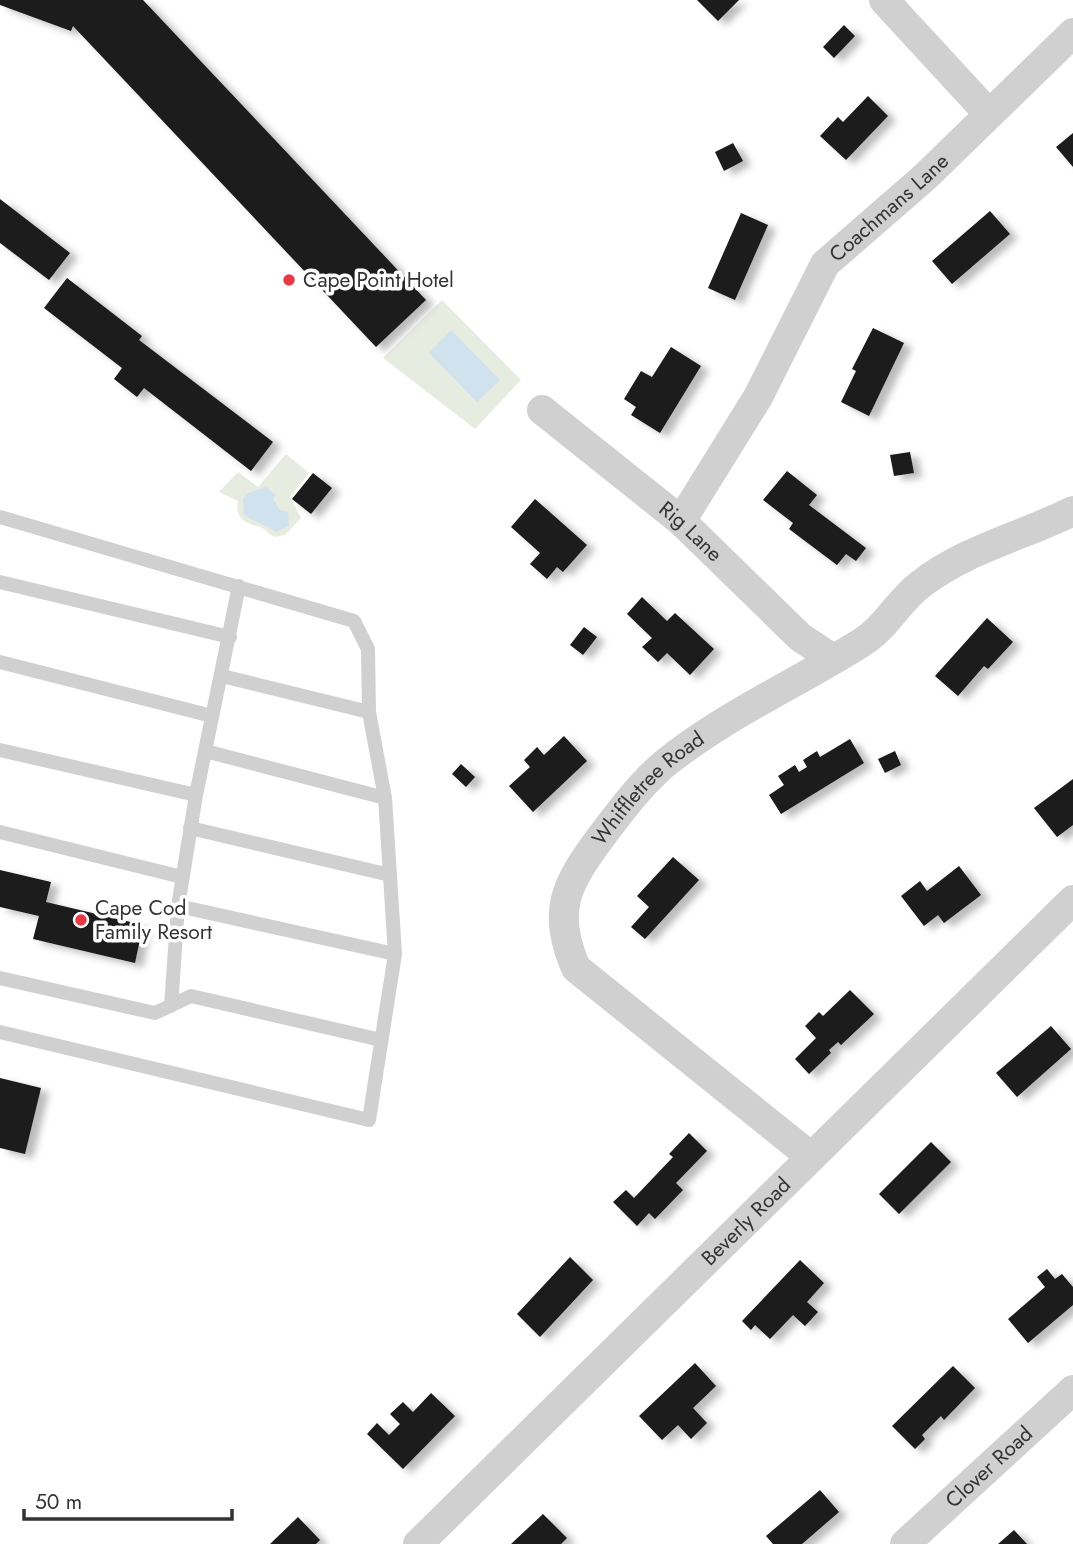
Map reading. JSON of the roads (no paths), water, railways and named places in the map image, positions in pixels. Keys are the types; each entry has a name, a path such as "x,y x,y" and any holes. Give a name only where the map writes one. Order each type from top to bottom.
{"street":[{"path":"884,0 989,114"},
{"name":"Coachmans Lane","path":"681,521 758,397 825,264 926,176 1073,33"},
{"name":"Rig Lane","path":"542,410 681,521 800,637 833,659"},
{"name":"Whiffletree Road","path":"810,1156 576,968 564,943 563,925 569,887 581,863 623,809 662,766 757,702 880,629 920,584 967,554 1042,527 1073,511"},
{"name":"Beverly Road","path":"418,1544 1073,900"},
{"name":"Clover Road","path":"905,1544 1073,1391"}],"lane":[{"path":"0,517 354,621 368,649 369,712 385,798 395,954 369,1120 0,1032"},
{"path":"0,582 230,637"},
{"path":"171,1006 182,877 239,586"},
{"path":"0,662 212,716"},
{"path":"222,676 369,712"},
{"path":"0,750 196,795"},
{"path":"205,751 385,798"},
{"path":"190,828 390,875"},
{"path":"0,832 182,877"},
{"path":"178,906 395,954"},
{"path":"0,978 155,1013 191,996 381,1040"}],"water":[{"path":"451,330 500,380 477,402 429,353"},
{"path":"266,487 276,495 273,499 280,510 288,512 289,526 276,532 244,514 243,499 248,493"}],"place":[{"name":"Cape Point Hotel","path":"289,280"},
{"name":"Cape Cod Family Resort","path":"81,920"}]}
